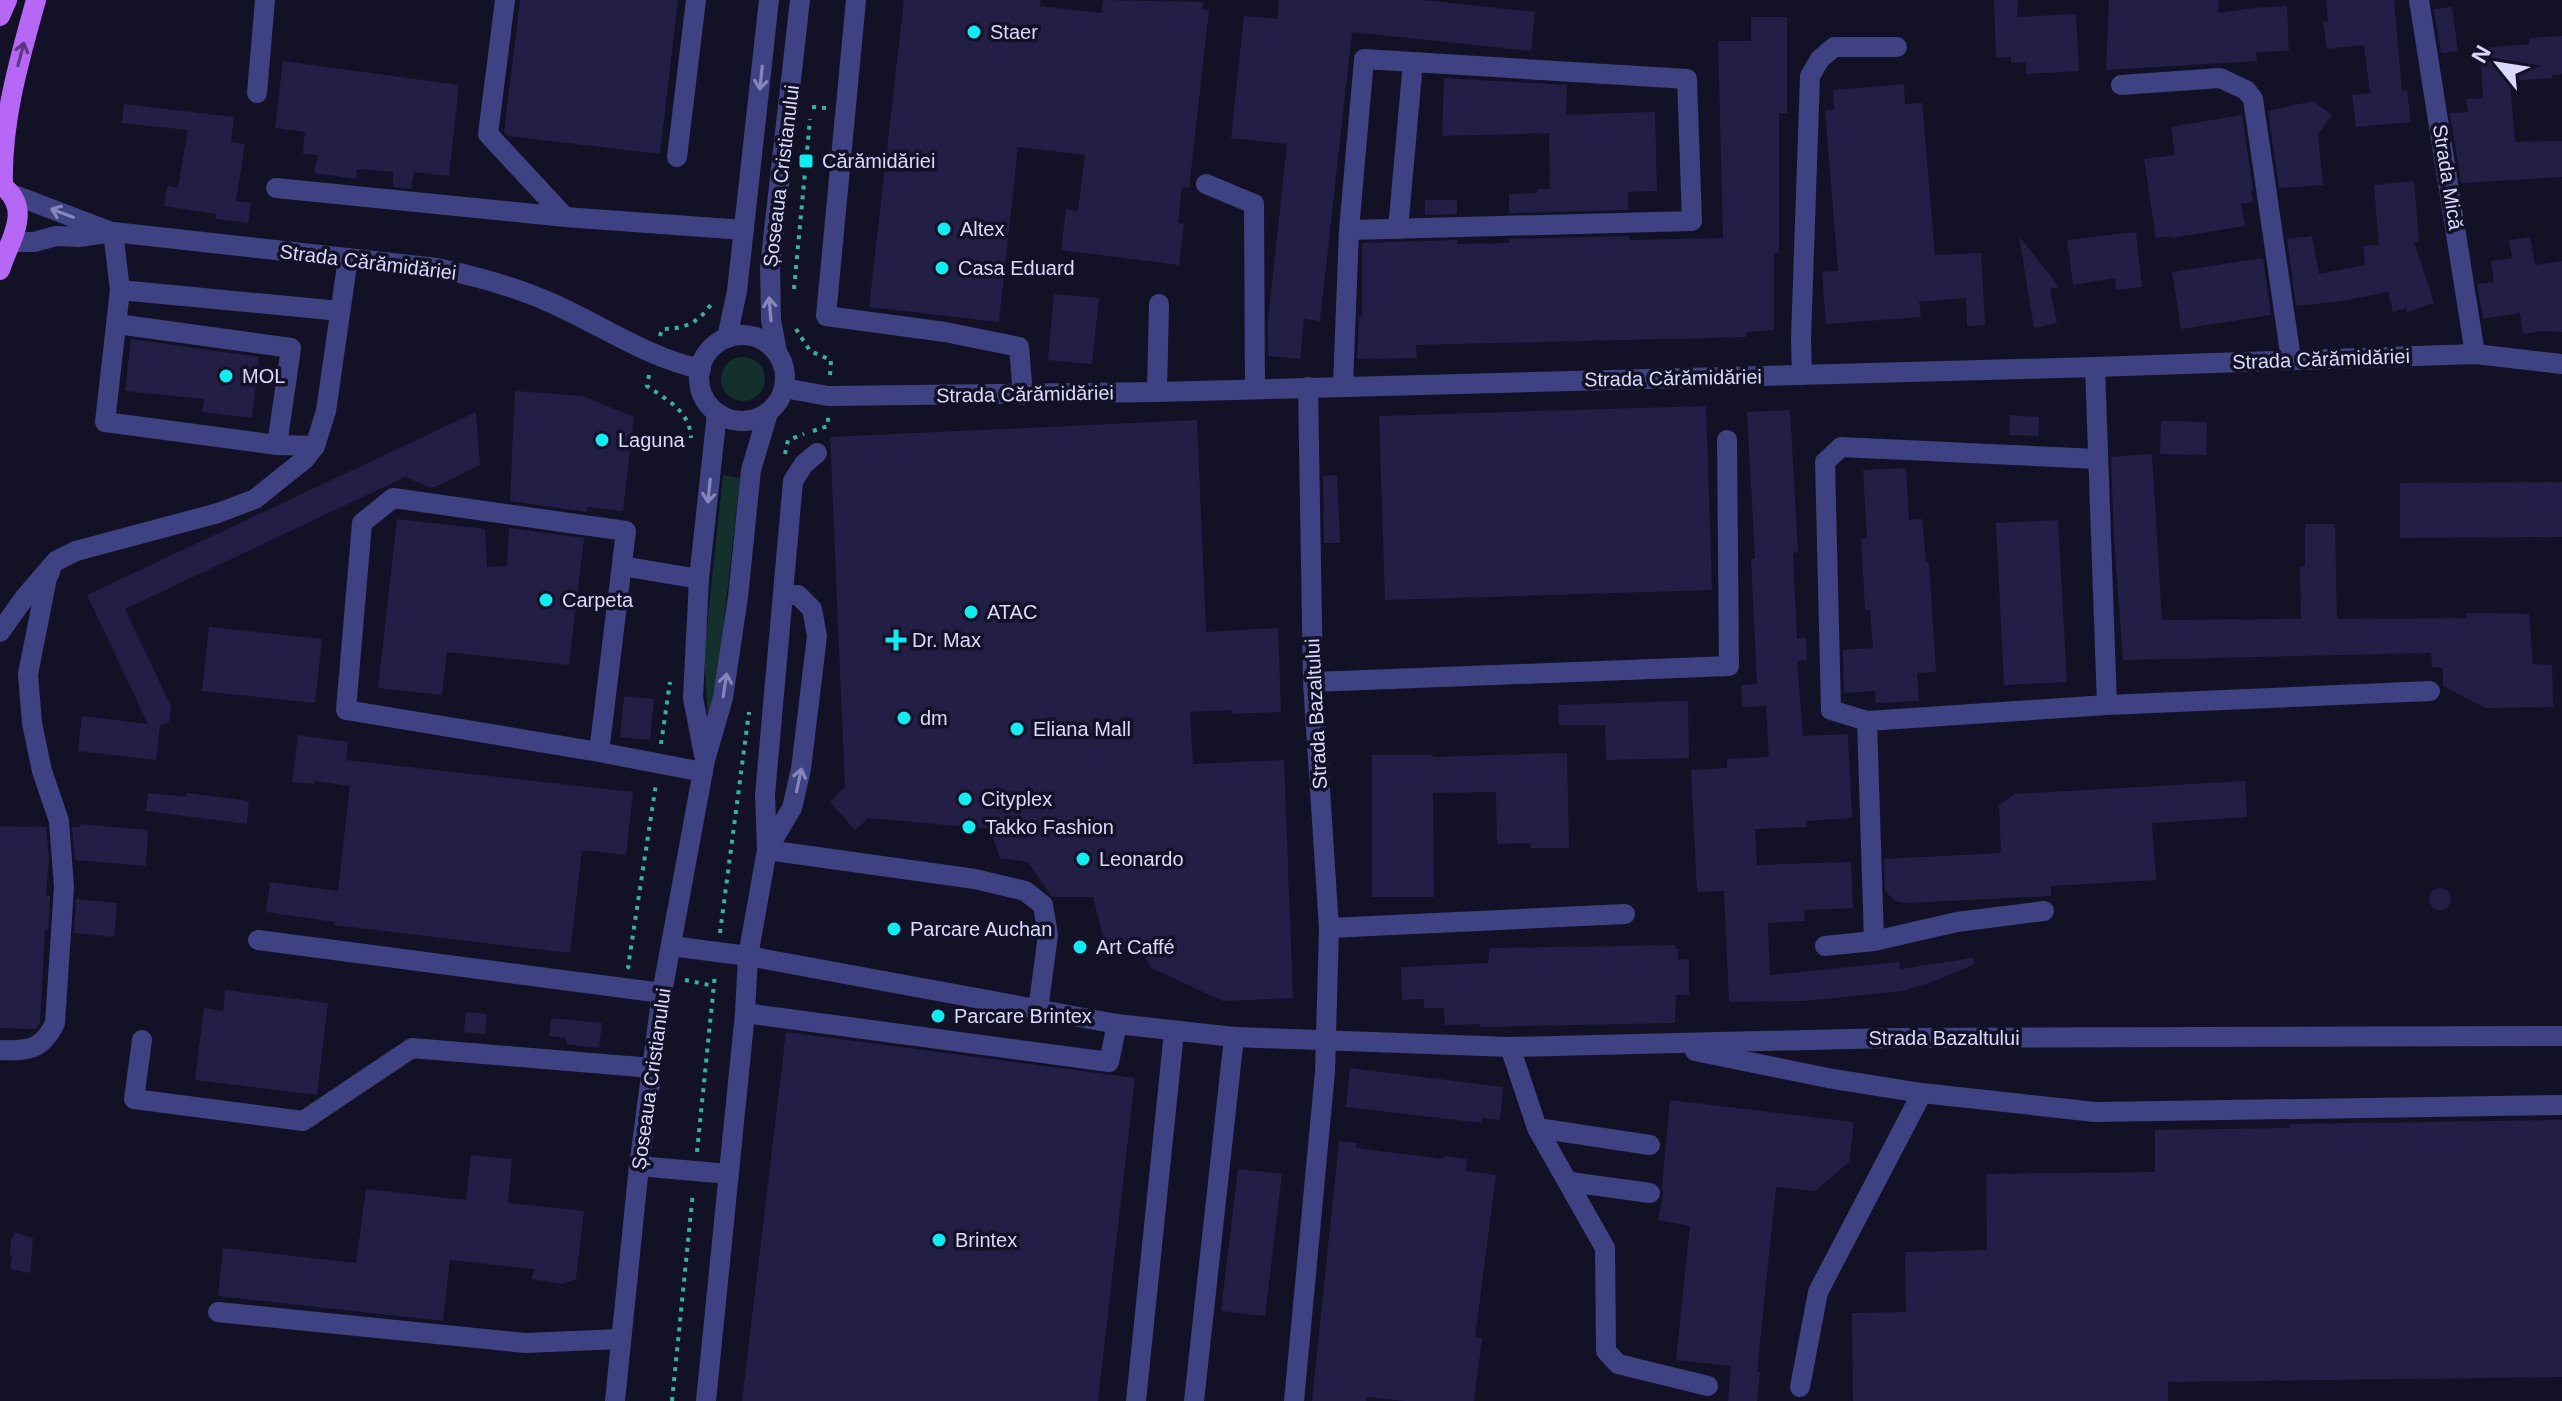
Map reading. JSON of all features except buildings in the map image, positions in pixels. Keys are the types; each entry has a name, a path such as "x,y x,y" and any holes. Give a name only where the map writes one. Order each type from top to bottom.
{"main road":[{"path":"0,16 7,0"},
{"path":"5,255 16,232 18,212 5,188 2,159 13,84 36,0"}],"street":[{"path":"257,93 265,0"},
{"path":"505,0 488,134 565,217"},
{"path":"677,157 696,0"},
{"name":"Șoseaua Cristianului","path":"727,338 733,316 744,230 769,0"},
{"name":"Șoseaua Cristianului","path":"777,352 771,320 770,266 800,0"},
{"path":"856,0 826,316 945,332 1019,347 1023,395"},
{"name":"Strada Mică","path":"2419,0 2475,354"},
{"path":"1802,375 1810,76 1820,59 1834,47 1897,47"},
{"path":"1343,385 1349,230 1364,59 1687,79 1692,221 1349,230"},
{"path":"1398,229 1413,62"},
{"path":"2121,85 2220,78 2246,90 2253,99 2291,359"},
{"path":"1206,184 1254,204 1255,388"},
{"name":"Strada Cărămidăriei","path":"5,188 113,232"},
{"path":"276,188 565,217 744,230"},
{"name":"Strada Cărămidăriei","path":"5,255 56,236 79,237 113,232 437,268 486,279 549,301 655,356 701,369"},
{"path":"113,232 120,290 105,422 277,445 315,446"},
{"path":"0,632 56,561 76,551 218,513 255,499 305,459 315,446 326,411 348,258"},
{"path":"120,290 340,311"},
{"path":"1157,392 1159,304"},
{"path":"117,324 291,348 277,445"},
{"path":"749,336 777,352 783,366 784,388 768,413 743,421 729,419 708,404 702,392 701,369 712,347 727,338 749,336"},
{"name":"Strada Cărămidăriei","path":"784,388 828,396 1023,395 2475,354 2562,364"},
{"path":"2095,367 2107,705"},
{"name":"Strada Bazaltului","path":"1294,1401 1326,1041 1329,928 1313,682 1308,387"},
{"name":"Șoseaua Cristianului","path":"704,766 693,698 699,579 717,413"},
{"name":"Șoseaua Cristianului","path":"615,1401 639,1166 662,993 704,766 723,698 738,597 751,470 768,413"},
{"path":"1313,682 1729,666 1727,440"},
{"path":"2097,459 1841,447 1825,462 1831,710 1867,721 2107,705 2430,691"},
{"path":"706,1401 748,956 767,850 765,795 793,481 804,464 817,453"},
{"path":"599,752 626,531 393,498 362,523 346,710 599,752 704,766"},
{"path":"0,1050 17,1051 33,1047 47,1040 55,1023 63,874 59,821 42,771 32,723 28,674 47,578 56,561"},
{"path":"622,566 699,579"},
{"path":"767,850 792,808 801,769 817,636 812,609 798,595 783,595"},
{"path":"1867,721 1874,941"},
{"path":"767,850 975,879 1025,891 1043,905 1048,935 1038,1010"},
{"path":"1825,946 1874,941 1957,922 2044,911"},
{"path":"1329,928 1625,914"},
{"path":"258,940 662,993"},
{"name":"Strada Bazaltului","path":"671,946 748,956 1117,1024 1234,1037 1510,1047 1891,1038 2562,1036"},
{"path":"745,1013 1109,1062 1117,1024"},
{"path":"1136,1401 1174,1032"},
{"path":"1194,1401 1234,1037"},
{"path":"142,1040 134,1099 303,1121 412,1048 652,1068"},
{"path":"1660,1043 1828,1078 1922,1093 2095,1112 2562,1105"},
{"path":"1510,1047 1537,1128 1605,1248 1606,1351 1618,1364 1708,1386"},
{"path":"1800,1387 1818,1292 1922,1093"},
{"path":"1537,1128 1650,1145"},
{"path":"639,1166 728,1174"},
{"path":"1570,1182 1650,1193"},
{"path":"218,1312 525,1343 621,1339"}],"green space":[{"path":"743,357 759,363 765,379 759,395 743,401 727,395 721,379 727,363"},
{"path":"723,475 740,478 718,673 708,723 704,654"}],"place":[{"name":"Staer","path":"974,32"},
{"name":"Cărămidăriei","path":"806,161"},
{"name":"Altex","path":"944,229"},
{"name":"Casa Eduard","path":"942,268"},
{"name":"MOL","path":"226,376"},
{"name":"Laguna","path":"602,440"},
{"name":"Carpeta","path":"546,600"},
{"name":"ATAC","path":"971,612"},
{"name":"Dr. Max","path":"896,640"},
{"name":"dm","path":"904,718"},
{"name":"Eliana Mall","path":"1017,729"},
{"name":"Cityplex","path":"965,799"},
{"name":"Takko Fashion","path":"969,827"},
{"name":"Leonardo","path":"1083,859"},
{"name":"Parcare Auchan","path":"894,929"},
{"name":"Art Caffé","path":"1080,947"},
{"name":"Parcare Brintex","path":"938,1016"},
{"name":"Brintex","path":"939,1240"}]}
